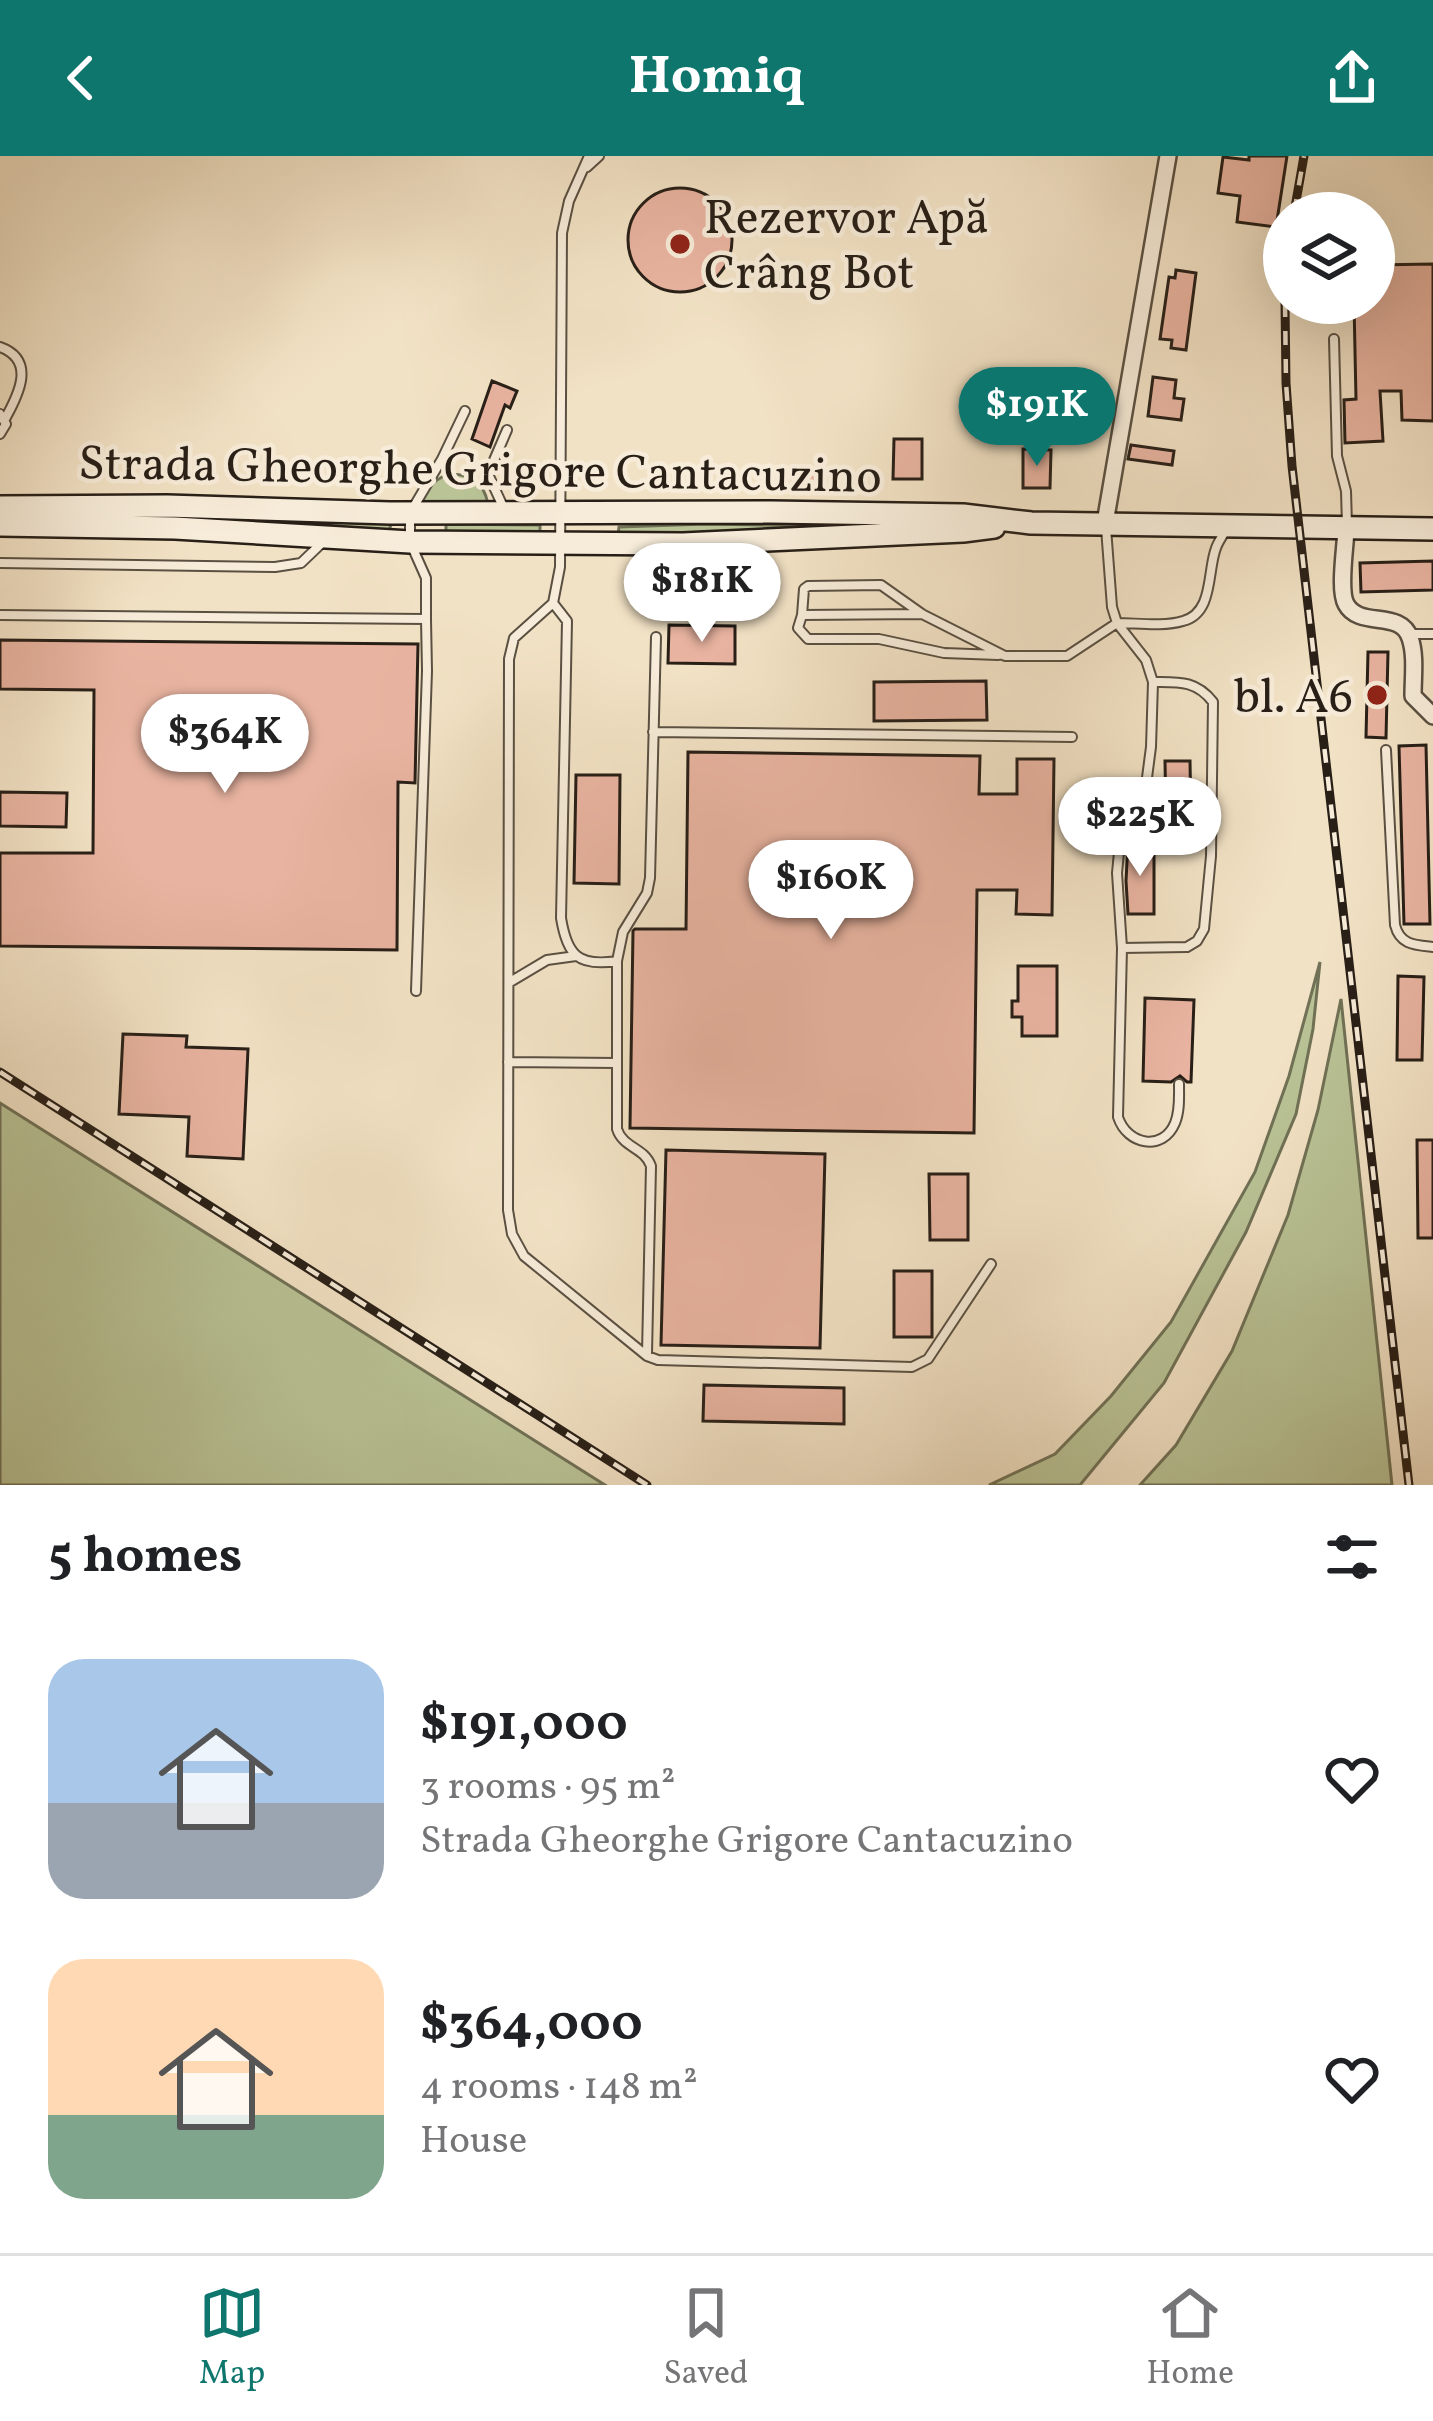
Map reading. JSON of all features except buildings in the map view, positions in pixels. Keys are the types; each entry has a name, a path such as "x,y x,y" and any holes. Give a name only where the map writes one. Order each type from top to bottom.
{"main road":[{"name":"Strada Gheorghe Grigore Cantacuzino","path":"0,507 942,515 1030,523 1433,529"},
{"name":"Strada Gheorghe Grigore Cantacuzino","path":"0,525 175,528 410,542 724,544 1030,523"}],"street":[{"path":"1105,523 1168,156"},
{"path":"1346,527 1343,592 1347,606 1356,614 1396,622 1409,634 1413,696 1433,716"}],"lane":[{"path":"589,156 569,201 562,233 560,566 553,603 514,638 509,659 508,1210 512,1234 524,1256 658,1360 912,1367 928,1359 991,1264"},
{"path":"585,168 599,156"},
{"path":"1334,339 1336,456 1346,491 1346,527"},
{"path":"0,347 19,359 22,379 0,434"},
{"path":"416,991 427,578 410,542 410,513 465,411"},
{"path":"506,513 488,474 507,430"},
{"path":"1105,523 1112,607 1117,623 1146,660 1153,682 1145,793 1121,831 1117,874 1122,949 1118,1118 1122,1131 1133,1140 1166,1136 1179,1108 1179,1084"},
{"path":"1005,656 922,614 881,585 804,589 798,628 808,638 879,639 944,653 1005,656 1067,656 1117,623 1185,621 1195,616 1205,599 1216,548 1229,525"},
{"path":"0,563 274,567 301,562 328,537"},
{"path":"553,603 567,621 560,918 565,941 576,956 587,962 617,961"},
{"path":"802,615 922,614"},
{"path":"0,615 426,619"},
{"path":"1409,634 1433,634"},
{"path":"647,1356 651,1166 643,1153 619,1135 617,961 623,932 650,878 656,637"},
{"path":"1122,949 1187,947 1204,929 1211,856 1213,702 1203,689 1188,682 1153,682"},
{"path":"653,732 1072,737"},
{"path":"1386,751 1396,933 1410,944 1433,946"},
{"path":"509,983 547,960 576,956"},
{"path":"508,1062 617,1063"}],"green space":[{"path":"448,474 475,480 488,504 422,503 431,485"},
{"path":"212,516 392,521 389,531"},
{"path":"446,524 540,525 540,537 446,536"},
{"path":"706,524 898,531 618,535 619,527"},
{"path":"1320,962 1296,1114 1246,1232 1164,1383 1080,1485 989,1485 1055,1454 1111,1396 1171,1322 1255,1172 1289,1076"},
{"path":"1341,999 1392,1485 1140,1485 1176,1445 1232,1351 1288,1215 1318,1110"},
{"path":"0,1103 605,1485 0,1485"}],"railway":[{"path":"1298,192 1304,156"},
{"path":"1285,324 1292,466 1409,1485"},
{"path":"0,1072 647,1485"}],"place":[{"name":"Rezervor Apă Crâng Bot","path":"680,244"},
{"name":"bl. A6","path":"1377,695"}]}
